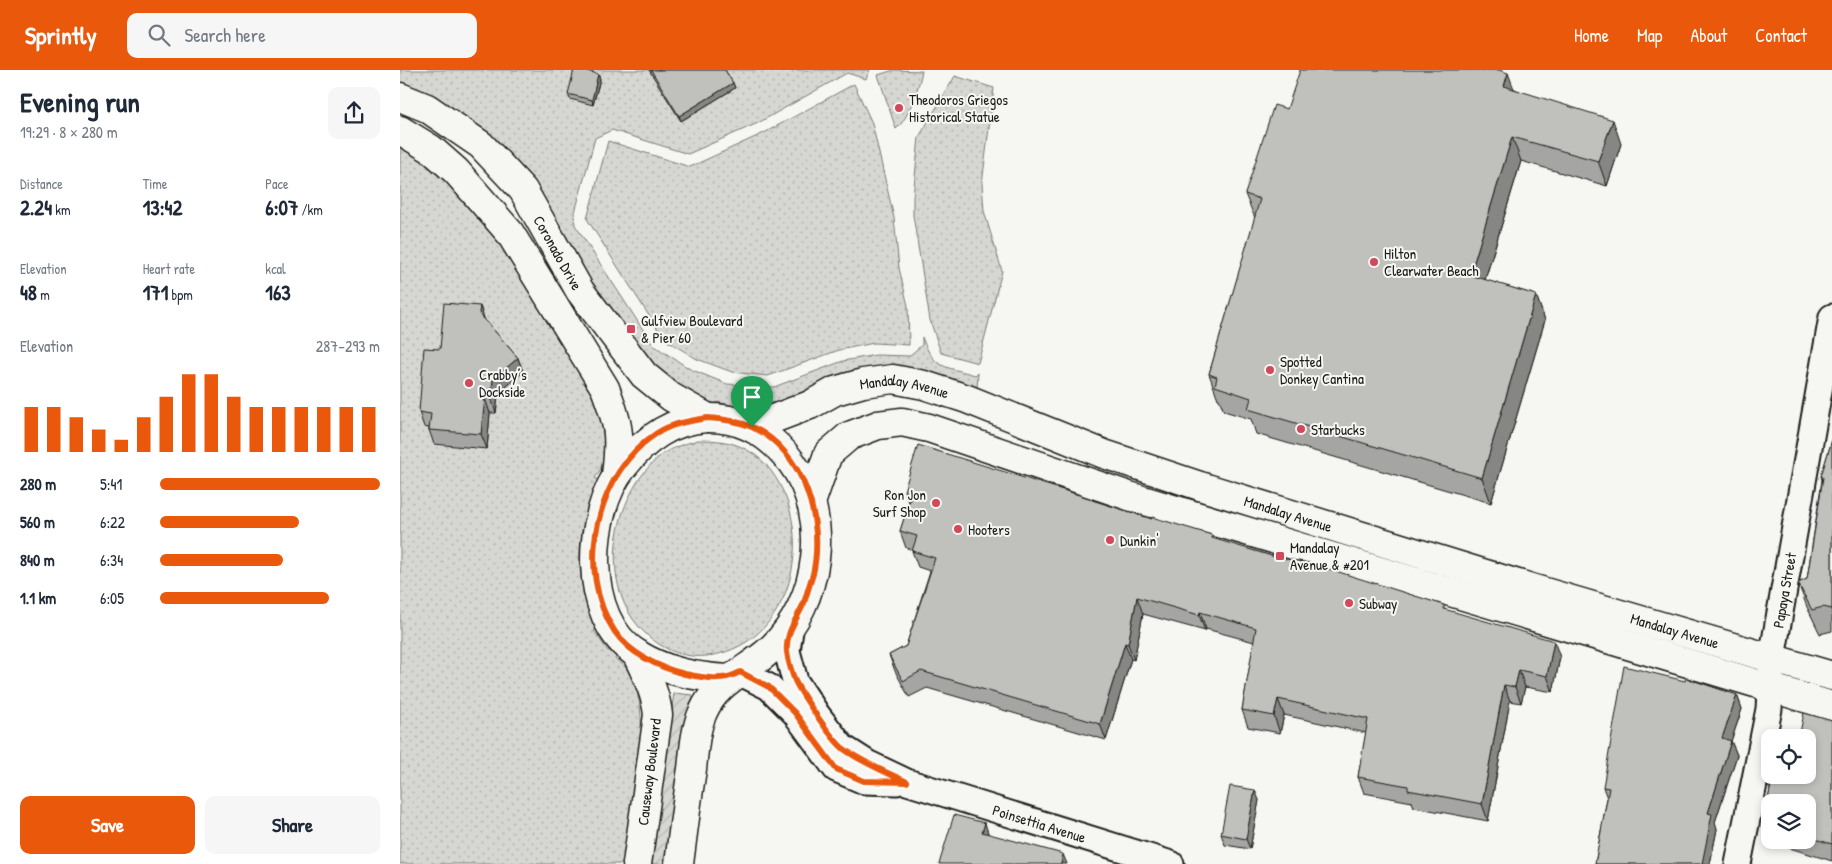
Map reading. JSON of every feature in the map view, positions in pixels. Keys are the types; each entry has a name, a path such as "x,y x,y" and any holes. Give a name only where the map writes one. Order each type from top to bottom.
{"street":[{"name":"Coronado Drive","path":"400,96 426,108 481,145 523,190 580,291 644,375 671,397 708,418"},
{"name":"Coronado Drive","path":"400,130 431,149 456,171 510,233 605,388 616,415 620,441 616,475"},
{"name":"Papaya Street","path":"1738,864 1769,709 1772,658 1832,317"},
{"name":"Mandalay Avenue","path":"752,427 810,405 836,391 863,383 894,379 924,385 967,399 1104,454 1200,486 1531,588 1832,676"},
{"path":"679,864 696,741 702,714 713,694 734,675 774,647 791,624 803,604 815,561 815,530 811,503 801,475 785,453 770,438 752,427 731,420 708,418 682,422 658,432 634,453 616,475 603,506 595,538 596,571 601,605 616,633 636,653 674,671 700,678 734,675"},
{"name":"Mandalay Avenue","path":"811,503 828,454 849,436 878,424 902,422 930,428 1129,496 1832,706"},
{"name":"Poinsettia Avenue","path":"791,624 787,651 795,681 842,747 867,763 907,782 1171,864"},
{"name":"Causeway Boulevard","path":"636,653 657,702 658,715 637,864"},
{"name":"Poinsettia Avenue","path":"734,675 769,687 795,713 836,769 864,781 907,782"}],"shaded area":[{"path":"400,70 870,70 866,79 847,73 758,123 688,154 612,130 595,138 574,216 575,225 653,345 690,369 727,384 774,387 843,361 876,355 909,356 922,345 922,337 931,356 942,365 975,375 978,373 977,389 929,372 891,365 860,369 830,377 802,393 753,412 747,408 745,410 721,405 720,402 711,404 680,386 655,366 593,284 537,185 491,134 449,107 421,98 423,91 400,82"},
{"path":"894,70 922,71 909,111 896,129 878,75"},
{"path":"955,76 994,88 982,184 984,211 1002,271 978,363 941,353 930,320 913,215 919,137"},
{"path":"854,84 872,123 894,218 899,268 908,306 909,345 874,343 839,350 768,376 732,372 697,359 664,339 587,219 608,141 690,167 764,133"},
{"path":"400,147 422,160 445,180 497,240 591,393 599,414 604,436 604,458 595,478 598,480 585,517 581,536 581,573 589,610 597,629 594,631 608,651 612,650 617,655 615,659 630,673 638,695 641,723 641,754 625,864 400,864"},
{"path":"698,440 718,441 737,445 755,455 767,465 776,477 786,498 792,522 794,546 792,571 785,594 774,615 758,633 738,647 714,655 704,656 676,653 660,645 645,633 630,614 620,592 616,567 616,542 621,517 631,494 644,473 664,453 678,446"},
{"path":"674,693 693,695 666,864 651,864"}],"building":[{"path":"574,70 598,74 592,100 568,94"},
{"path":"651,70 725,70 733,83 679,116"},
{"name":"Hilton Clearwater Beach","path":"1300,70 1499,70 1508,73 1504,86 1613,120 1598,161 1512,137 1470,275 1536,295 1482,478 1248,409 1251,398 1215,386 1217,377 1209,374 1260,199 1245,194 1274,105 1287,109"},
{"name":"Crabby’s Dockside","path":"444,303 480,306 479,313 518,358 493,379 491,398 485,398 481,434 429,430 431,414 419,412 424,348 440,349"},
{"path":"1832,440 1832,609 1823,607 1812,610 1798,583 1807,579 1823,477 1821,476"},
{"path":"918,445 1152,519 1152,517 1212,535 1212,538 1275,557 1326,566 1326,568 1444,605 1444,609 1554,641 1547,676 1519,670 1515,687 1504,685 1482,804 1408,790 1408,786 1358,777 1368,719 1278,699 1274,716 1242,710 1256,628 1200,612 1199,615 1137,597 1128,644 1125,643 1100,724 921,671 903,681 889,655 906,646 935,558 912,551 917,536 900,531 912,493 904,491"},
{"path":"1624,666 1685,681 1686,678 1737,695 1722,738 1731,741 1708,813 1712,814 1702,864 1595,864 1609,788 1603,787"},
{"path":"1804,713 1832,721 1832,844 1816,839 1816,794 1769,794 1771,785 1767,784 1816,784 1816,729 1801,729"},
{"path":"1230,786 1255,790 1246,839 1221,834"},
{"path":"954,815 985,823 982,832 1063,854 1061,864 939,864"}],"place":[{"name":"Theodoros Griegos Historical Statue","path":"899,108"},
{"name":"Hilton Clearwater Beach","path":"1374,262"},
{"name":"Gulfview Boulevard & Pier 60","path":"631,329"},
{"name":"Spotted Donkey Cantina","path":"1270,370"},
{"name":"Crabby’s Dockside","path":"469,383"},
{"name":"Starbucks","path":"1301,429"},
{"name":"Ron Jon Surf Shop","path":"936,503"},
{"name":"Hooters","path":"958,529"},
{"name":"Dunkin'","path":"1110,540"},
{"name":"Mandalay Avenue & #201","path":"1280,556"},
{"name":"Subway","path":"1349,603"}],"route":[{"path":"708,418 731,420 752,427 770,438 785,453 801,475 811,503 816,547 813,574 803,604 791,624 787,651 795,681 818,716 842,747 867,763 907,782 864,781 836,769 795,713 769,687 740,672 729,679 700,678 674,671 636,653 616,633 601,605 596,571 595,538 603,506 616,475 634,453 658,432 682,422 708,418"}]}
